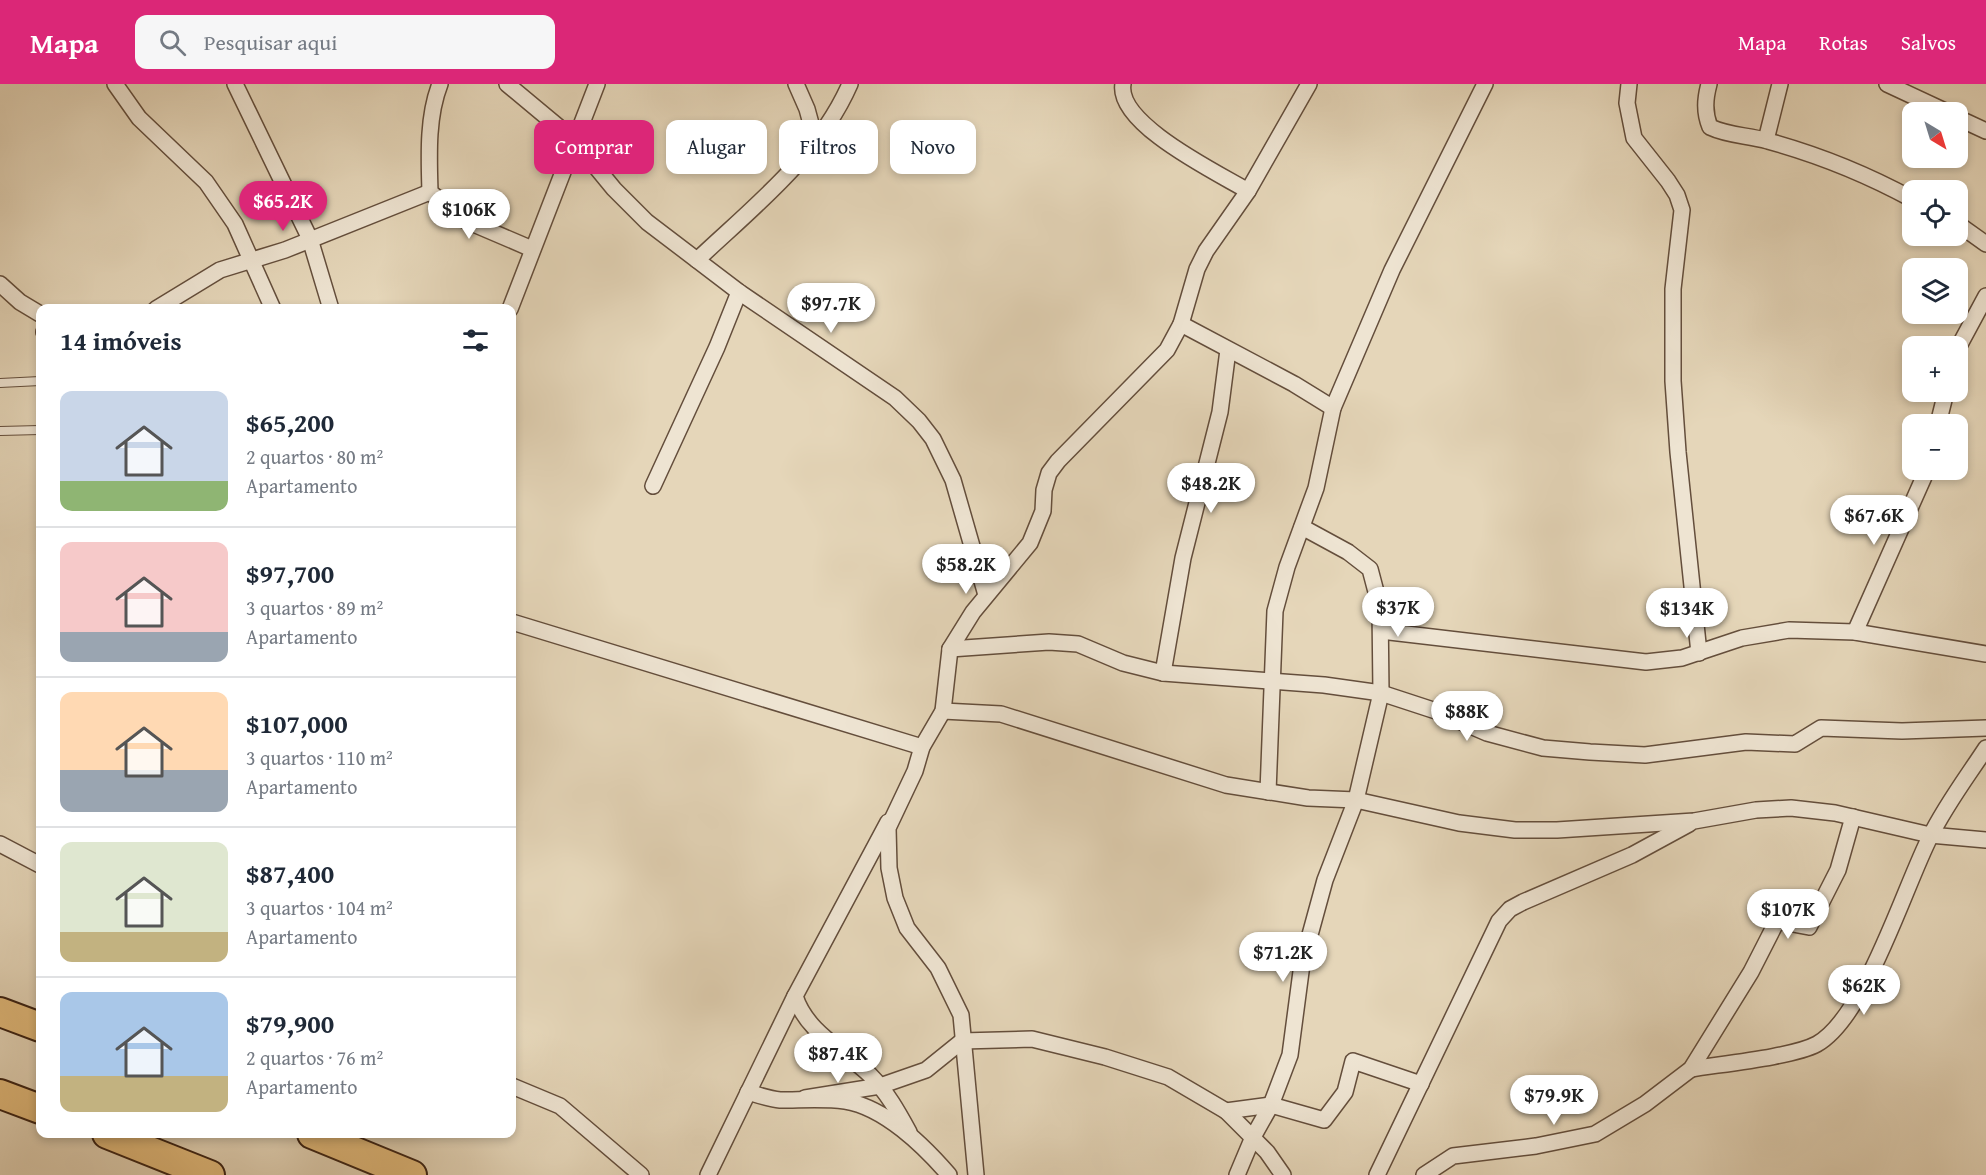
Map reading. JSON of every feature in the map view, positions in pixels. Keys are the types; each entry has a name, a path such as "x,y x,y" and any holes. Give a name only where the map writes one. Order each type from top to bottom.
{"highway":[{"path":"0,1012 36,1026"},
{"path":"0,1094 36,1108"},
{"path":"116,1138 210,1175"},
{"path":"322,1138 412,1175"}],"street":[{"path":"115,84 139,118 206,182 235,224 271,304"},
{"path":"440,84 435,97 429,156 430,192 462,219 532,249"},
{"path":"507,84 550,120"},
{"path":"581,120 597,84"},
{"path":"796,84 810,120"},
{"path":"830,120 850,84"},
{"path":"1123,84 1131,111 1149,129 1248,191"},
{"path":"976,1175 961,1016 938,968 907,928 895,898 889,868 888,828 915,771 922,747 943,711 950,648 986,595 1030,543 1043,511 1044,490 1048,474 1167,350 1180,324 1197,269 1248,191 1309,84"},
{"path":"1268,792 1275,611 1316,488 1333,408 1392,270 1485,84"},
{"path":"1629,84 1627,103 1634,138 1668,181 1682,210 1673,288 1673,381 1699,653"},
{"path":"1709,84 1706,109 1710,127 1723,133 1766,140 1845,166 1902,194"},
{"path":"1766,140 1780,84"},
{"path":"1887,84 1926,102"},
{"path":"241,88 310,239 330,304"},
{"path":"1968,123 1986,131"},
{"path":"512,304 560,174"},
{"path":"602,174 647,222 739,292 881,387 919,421 933,439 953,480 986,595"},
{"path":"697,260 788,174"},
{"path":"164,304 220,270 310,239 430,192"},
{"path":"1968,231 1986,244"},
{"path":"0,284 20,302 36,312"},
{"path":"653,486 717,347 739,292"},
{"path":"1964,336 1986,296"},
{"path":"1180,324 1294,384 1333,408"},
{"path":"1163,672 1183,558 1220,412 1228,350"},
{"path":"1855,633 1923,480"},
{"path":"1237,1175 1253,1137 1271,1105 1290,1055 1307,943 1325,880 1356,800 1381,693 1380,607 1370,570 1348,552 1302,527"},
{"path":"516,623 922,747"},
{"path":"1381,631 1646,662 1682,658 1742,638 1789,630 1855,633 1986,654"},
{"path":"950,648 1049,642 1078,644 1124,663 1163,672 1381,693 1436,711 1487,733 1543,748 1590,752 1646,755 1746,742 1796,744 1821,728 1902,731 1986,728"},
{"path":"943,711 1001,714 1226,785 1308,798 1356,800 1459,824 1515,830 1694,821 1756,810 1791,808 1815,809 1930,835 1986,840"},
{"path":"1691,1069 1788,1052 1817,1044 1836,1026 1862,991 1930,835 1986,748"},
{"path":"708,1175 795,996 915,771"},
{"path":"1424,1175 1453,1156 1536,1146 1595,1134 1645,1104 1691,1069 1751,972 1777,921 1809,927 1838,870 1853,817"},
{"path":"1377,1175 1498,921 1510,909 1632,855 1694,821"},
{"path":"0,844 36,863"},
{"path":"795,996 800,1011 809,1023 854,1060 880,1086 909,1132 949,1175"},
{"path":"748,1092 778,1100 806,1098 880,1086 926,1070 962,1041 1032,1039 1105,1057 1168,1077 1227,1111 1253,1137 1283,1175"},
{"path":"1227,1111 1271,1105 1324,1120 1345,1092 1353,1061 1421,1083"},
{"path":"516,1088 560,1106 641,1175"},
{"path":"806,1098 847,1101 909,1132"}],"lane":[{"path":"0,383 36,381"},
{"path":"0,430 36,430"}]}
